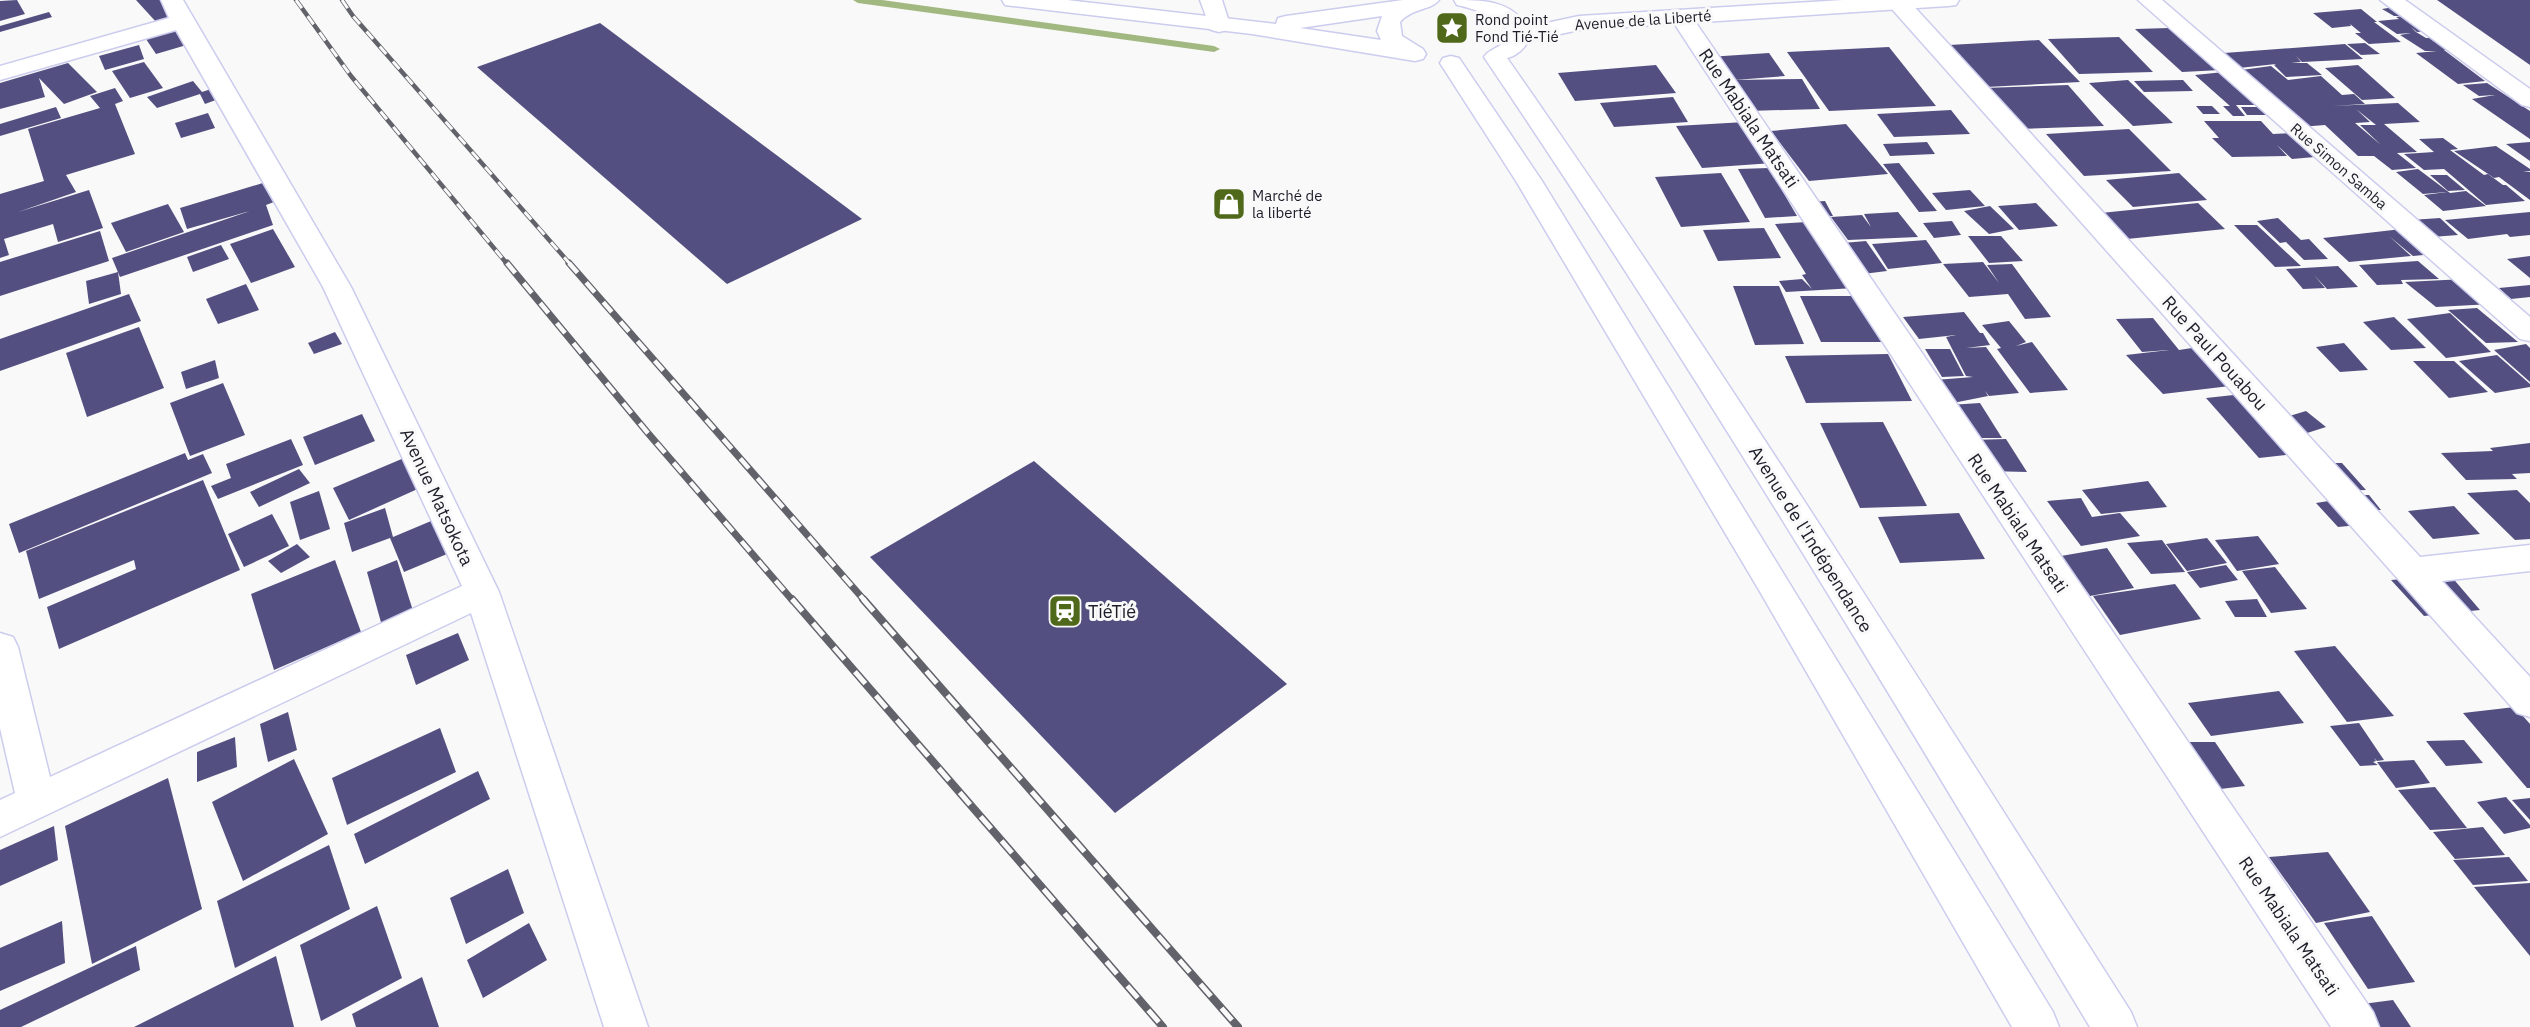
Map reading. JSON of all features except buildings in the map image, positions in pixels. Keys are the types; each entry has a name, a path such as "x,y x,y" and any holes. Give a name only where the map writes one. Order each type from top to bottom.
{"street":[{"path":"1013,0 1219,26 1252,27 1418,2"},
{"path":"1211,0 1219,26"},
{"name":"Avenue de la Liberté","path":"1252,27 1407,51 1427,59 1467,63 1507,36 1579,23 1681,17 1782,5 1948,0"},
{"name":"Rue Simon Samba","path":"2149,0 2530,332"},
{"path":"2391,0 2530,100"},
{"path":"1474,1 1507,36"},
{"path":"1407,51 1394,43 1388,33 1387,23 1393,14 1418,2"},
{"name":"Rue Paul Pouabou","path":"1899,3 2530,702"},
{"path":"0,73 177,11"},
{"name":"Avenue Matsokota","path":"177,11 337,287 482,592 626,1027"},
{"name":"Rue Mabiala Matsati","path":"1681,17 2357,1027"},
{"name":"Avenue de l'Indépendance","path":"1507,36 1572,167 1740,425 2115,1027"},
{"path":"1451,63 1529,181 1772,581 2037,1027"},
{"path":"2412,571 2530,558"},
{"path":"0,819 482,592"},
{"path":"0,647 36,801"}],"waterway":[{"path":"858,0 1214,49"}],"railway":[{"path":"296,0 351,76 508,265"},
{"path":"342,0 353,16 571,265"},
{"path":"507,263 647,432 793,601"},
{"path":"569,263 865,601"},
{"path":"792,599 1163,1027"},
{"path":"863,599 1238,1027"}],"place":[{"name":"Rond point Fond Tié-Tié","path":"1452,28"},
{"name":"Marché de la liberté","path":"1229,204"},
{"name":"TiéTié","path":"1065,611"}]}
